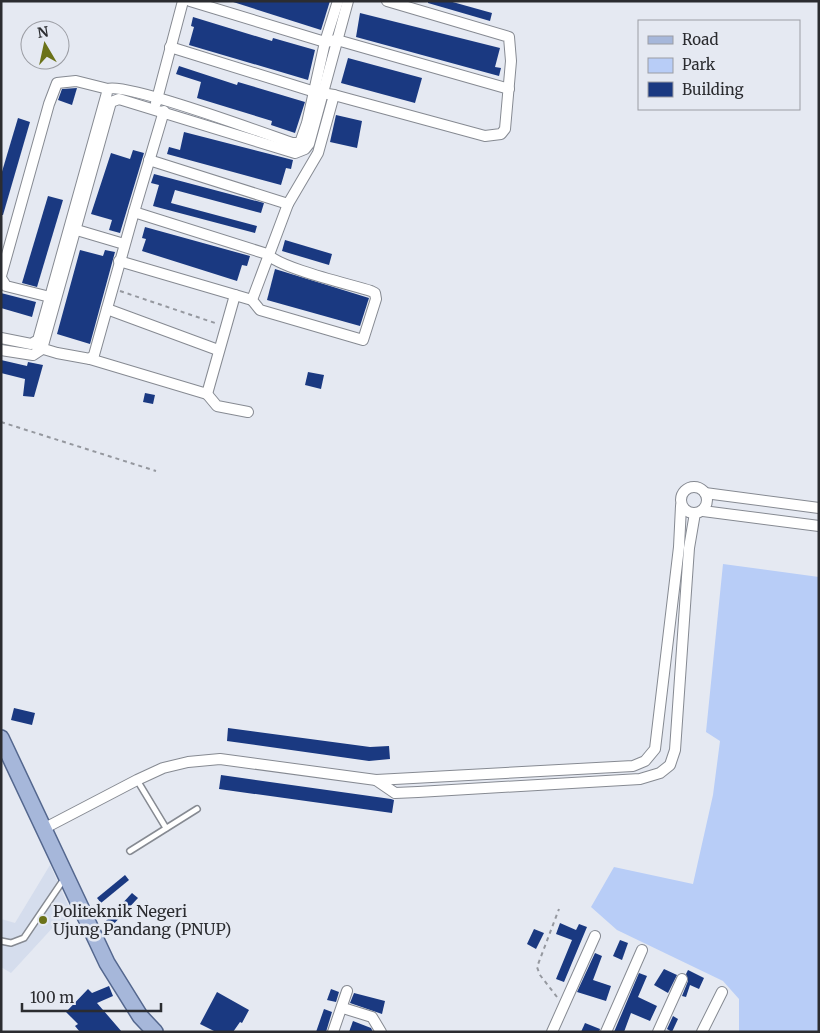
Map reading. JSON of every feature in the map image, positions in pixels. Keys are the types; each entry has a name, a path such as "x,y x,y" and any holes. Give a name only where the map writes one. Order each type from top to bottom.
{"main road":[{"path":"1,738 45,828 107,964 140,1016 155,1032"}],"street":[{"path":"90,359 94,356 111,288 150,160 159,110 157,98 183,1"},
{"path":"190,1 325,42 337,40 509,89"},
{"path":"319,92 325,42 338,1"},
{"path":"31,344 38,340 111,102 119,99 159,110 295,153 303,140 337,40 348,1"},
{"path":"170,47 319,92 473,134 492,137 501,134 505,129 509,89 511,44 509,37 387,1"},
{"path":"50,297 6,286 1,277 49,104 57,83 76,81 157,98 300,147"},
{"path":"1,350 33,355 42,349 108,89"},
{"path":"252,300 288,204 318,152 334,95"},
{"path":"300,147 304,174"},
{"path":"150,160 288,204"},
{"path":"119,261 252,300 260,310 289,320 360,341 366,337 376,299 375,294 299,269 271,258 268,254 134,212"},
{"path":"72,228 124,244"},
{"path":"207,394 218,350 235,296"},
{"path":"106,309 218,350"},
{"path":"1,338 90,359 207,394 217,406 248,412"},
{"path":"45,828 163,768 188,762 220,759 376,780 633,766 645,761 655,749 679,547 682,494 688,488 696,487 705,493 819,508"},
{"path":"376,780 395,793 625,781 660,773 670,765 674,750 690,548 699,512 707,503 705,493"},
{"path":"681,506 687,512 819,526"},
{"path":"552,1032 595,936"},
{"path":"606,1032 642,950"},
{"path":"658,1032 682,979"},
{"path":"332,1032 343,1008 347,991"},
{"path":"702,1032 722,992"},
{"path":"343,1008 372,1017 381,1032"}],"lane":[{"path":"137,780 166,828"},
{"path":"130,851 197,809"},
{"path":"1,941 10,942 24,938 66,876"}],"path":[{"path":"111,288 225,326"},
{"path":"1,422 156,471"},
{"path":"560,909 537,967 540,975 565,1006"}],"shaded area":[{"name":"Politeknik Negeri Ujung Pandang (PNUP)","path":"50,865 73,916 67,921 56,924 11,973 1,967 1,919 15,923"}],"green space":[{"path":"723,564 819,577 819,1032 739,1032 739,999 723,981 617,930 591,907 614,867 693,884 713,795 720,741 706,732"}],"building":[{"path":"230,1 330,1 321,30"},
{"path":"428,1 449,1 492,13 490,21 428,3"},
{"path":"360,13 500,48 495,67 501,68 499,76 356,37"},
{"path":"193,17 272,41 273,38 315,50 308,80 189,45 194,27 191,26"},
{"path":"348,58 422,78 415,103 341,83"},
{"path":"179,66 237,85 238,82 305,102 295,133 271,125 272,121 197,98 201,82 176,74"},
{"path":"77,88 72,105 58,100 62,89"},
{"path":"336,115 362,121 357,148 330,142"},
{"path":"18,118 30,122 3,215 1,215 1,175"},
{"path":"184,132 293,160 291,169 286,168 281,185 167,154 169,147 180,150"},
{"path":"133,150 144,153 120,233 109,230 112,220 91,214 111,153 130,159"},
{"path":"154,174 264,203 261,213 175,190 171,203 257,226 255,233 153,206 159,185 151,183"},
{"path":"48,196 63,200 37,287 22,283"},
{"path":"145,227 250,256 247,266 242,265 237,281 142,251 146,239 142,238"},
{"path":"285,240 332,254 329,265 282,251"},
{"path":"80,250 103,256 105,250 115,252 90,344 57,334"},
{"path":"275,269 369,298 360,326 267,300"},
{"path":"1,293 36,302 32,317 1,308"},
{"path":"1,360 27,366 28,362 43,365 34,397 23,396 25,379 1,373"},
{"path":"308,372 324,375 321,389 305,385"},
{"path":"145,393 155,395 153,404 143,402"},
{"path":"14,708 35,713 32,725 11,720"},
{"path":"228,728 370,747 389,746 390,759 369,761 227,741"},
{"path":"221,775 391,799 394,800 392,813 219,789"},
{"path":"125,875 129,880 101,903 97,898"},
{"path":"132,893 138,898 111,927 105,922"},
{"path":"560,923 576,930 579,924 587,927 564,982 556,979 572,940 556,934"},
{"path":"534,929 544,933 536,949 527,944"},
{"path":"620,940 628,943 622,960 613,956"},
{"path":"595,953 602,956 593,980 611,986 606,1001 577,992"},
{"path":"664,969 677,975 668,993 654,985"},
{"path":"688,970 704,978 699,989 690,985 686,997 682,996 688,981 686,974"},
{"path":"639,973 647,976 638,997 657,1006 650,1021 631,1013 624,1032 614,1032"},
{"path":"109,986 113,996 97,1003 122,1032 80,1032 75,1026 78,1024 66,1012 88,989 92,993"},
{"path":"331,989 339,992 336,1002 327,1000"},
{"path":"217,992 249,1010 242,1023 240,1022 233,1032 216,1032 200,1024"},
{"path":"354,993 385,1001 382,1014 350,1003"},
{"path":"324,1009 332,1012 326,1032 316,1032"},
{"path":"673,1016 678,1019 672,1032 667,1029"},
{"path":"353,1021 371,1028 373,1032 349,1032"},
{"path":"585,1023 600,1029 599,1032 581,1032"}],"place":[{"name":"Politeknik Negeri Ujung Pandang (PNUP)","path":"43,920"}]}
